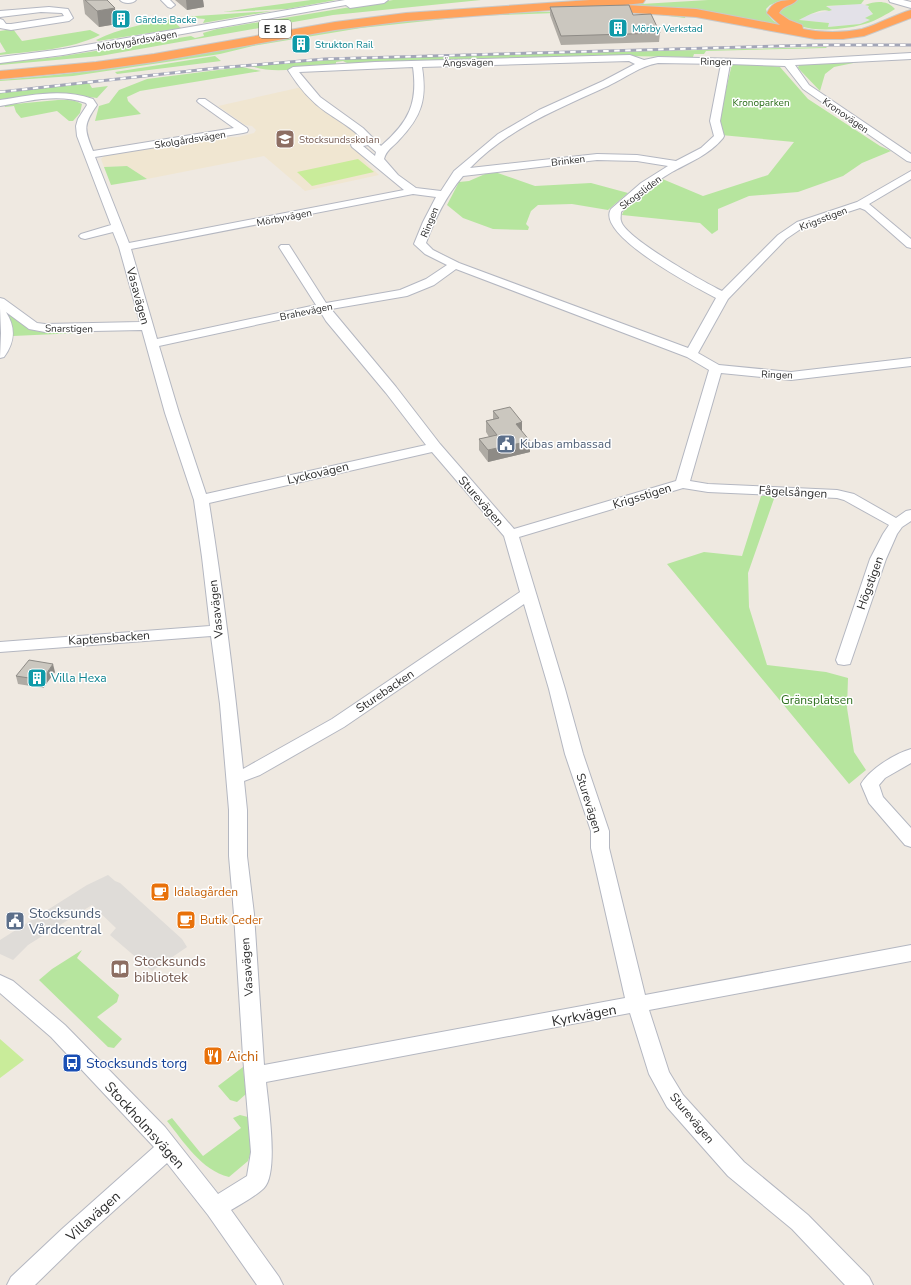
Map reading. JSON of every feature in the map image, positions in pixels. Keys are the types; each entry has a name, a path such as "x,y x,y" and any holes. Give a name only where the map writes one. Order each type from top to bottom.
{"highway":[{"name":"E 18","path":"0,69 100,60 328,20 470,5 550,0"},
{"name":"E 18","path":"0,75 58,71 132,61 335,26 406,16 639,0"},
{"path":"791,0 781,3 774,8 773,13 778,19 806,30 823,31 859,28 911,7"},
{"path":"498,10 621,8 670,10 725,18 802,34 830,36 864,32 911,14"}],"street":[{"path":"124,0 132,0"},
{"name":"Mörbygårdsvägen","path":"0,60 70,51 360,0"},
{"name":"Mörbygårdsvägen","path":"321,8 384,0"},
{"path":"893,0 911,7"},
{"path":"0,14 58,10 65,11 69,18 11,27 3,26 0,22"},
{"name":"Ringen","path":"911,56 788,63 658,60 642,62 607,83 528,119 483,150 458,173 443,194 423,232 420,244 429,252 455,266 691,354 716,369 791,376 911,362"},
{"name":"Ängsvägen","path":"370,141 362,132 321,104 304,86 293,70 328,67 630,58 642,62"},
{"name":"Skogsliden","path":"723,297 675,271 624,234 616,222 615,211 623,202 677,165 698,155 711,146 719,136 715,121 726,61"},
{"name":"Kronovägen","path":"788,63 806,87 911,159"},
{"path":"384,169 379,159 381,151 390,144 408,124 415,112 420,89 417,64"},
{"name":"Vasavägen","path":"0,103 61,96 78,97 90,101 92,105 81,120 80,126 82,136 125,247 146,326 200,500 210,557 228,704 238,810 238,856 262,1152 257,1181 216,1208"},
{"name":"Skolgårdsvägen","path":"89,155 243,130 202,101"},
{"path":"381,151 370,141 356,145 413,191"},
{"name":"Brinken","path":"458,173 613,156 662,160 677,165"},
{"name":"Krigsstigen","path":"691,354 723,297 782,237 801,224 861,204 911,174"},
{"name":"Mörbyvägen","path":"125,247 413,191 443,194"},
{"path":"861,204 869,208 911,245"},
{"path":"85,236 118,227"},
{"name":"Sturevägen","path":"285,247 323,308 391,390 435,447 511,535 557,689 574,754 600,831 600,848 637,1005 659,1074 675,1101 736,1169 800,1222 861,1285"},
{"name":"Brahevägen","path":"152,344 323,308 403,293 430,282 455,266"},
{"name":"Snarstigen","path":"0,302 33,326 45,328 146,326"},
{"path":"0,312 6,322 8,334 4,349 0,354"},
{"name":"Krigsstigen","path":"511,535 682,484 716,369"},
{"name":"Lyckovägen","path":"200,500 435,447"},
{"name":"Fågelsången","path":"682,484 708,488 837,494 849,497 897,524"},
{"name":"Högstigen","path":"844,660 878,559 890,534 897,524 911,514"},
{"name":"Sturebacken","path":"235,778 254,771 338,723 528,594"},
{"name":"Kaptensbacken","path":"0,647 218,630"},
{"path":"911,755 879,774 870,784 875,799 911,840"},
{"name":"Kyrkvägen","path":"256,1075 911,953"},
{"name":"Stockholmsvägen","path":"0,983 58,1030 148,1124 216,1208 271,1285"},
{"name":"Villavägen","path":"19,1285 70,1236 168,1148"}],"shaded area":[{"path":"859,3 869,6 868,8 873,15 871,20 860,24 828,27 829,23 799,20 807,15 832,10 825,7"},
{"name":"Stocksundsskolan","path":"302,87 366,140 350,145 367,159 364,160 379,175 305,191 264,156 147,179 127,166 104,167 101,159 104,156 209,138 238,137 254,133 256,130 252,126 245,125 218,106"},
{"path":"108,875 120,883 182,939 187,947 152,971 110,935 116,928 92,905 28,945 13,960 0,954 0,940 87,885"}],"green space":[{"path":"311,0 336,0 287,9 223,12"},
{"path":"393,0 481,0 333,15 100,56 0,65 0,63 57,57 191,36 195,38 204,36 203,33 217,29"},
{"path":"708,0 782,0 770,5 766,9 768,14 778,24 797,29 755,21 608,6"},
{"path":"797,0 864,0 861,4 826,6 832,10 818,11 799,20 829,23 828,27 860,24 870,20 865,18 873,14 868,8 869,6 865,5 881,2 892,6 895,9 878,19 858,26 834,29 809,28 787,21 779,14 786,5"},
{"path":"272,11 203,23 205,19 181,17"},
{"path":"611,11 473,16 361,28 253,46 220,54 73,76 0,81 129,66 337,29 400,21 527,12"},
{"path":"611,11 638,11 686,14 685,18 636,12"},
{"path":"170,19 181,28 98,41 96,40 123,29"},
{"path":"13,29 22,41 90,30 100,35 64,47 0,55 0,53 6,52 0,42 0,31"},
{"path":"827,48 706,51 704,54 694,54 693,57 623,56 349,64 343,61 336,62 336,64 282,70 260,69 251,66 342,59 400,57"},
{"path":"215,56 221,61 117,74 115,72"},
{"path":"868,60 834,67 825,74 820,91 798,68 799,65"},
{"name":"Kronoparken","path":"732,64 780,67 808,99 880,146 891,151 862,163 843,176 798,192 749,196 718,209 718,230 712,234 700,223 622,215 633,199 660,178 703,196 768,175 794,142 721,135 719,119"},
{"path":"242,67 261,71 140,91 127,97 128,101 141,114 95,121 99,106 109,103 119,90 147,79"},
{"path":"89,83 92,88 108,86 97,98 66,94 0,101 0,93"},
{"path":"58,100 79,102 82,104 80,113 73,121 69,121 57,111 21,118 16,112 14,106 5,107 4,105"},
{"path":"358,159 374,172 312,186 297,172"},
{"path":"127,166 147,179 111,185 104,167"},
{"path":"492,171 535,186 591,183 628,193 608,210 572,204 538,205 531,211 526,224 529,227 528,230 493,229 463,218 447,205 459,182 469,181"},
{"path":"0,305 35,331 78,333 13,336 6,314"},
{"name":"Gränsplatsen","path":"761,496 775,496 748,573 749,607 767,665 826,672 848,678 847,708 854,752 866,770 849,784 667,564 704,552 742,556"},
{"path":"82,950 77,958 119,995 117,1002 97,1017 122,1039 114,1048 108,1047 39,980 52,969"},
{"path":"0,1039 24,1060 0,1078"},
{"path":"243,1067 246,1094 237,1102 230,1100 218,1086"},
{"path":"240,1115 248,1117 251,1151 248,1161 229,1177 210,1168 202,1162 167,1121 172,1118 203,1156 241,1128 233,1118"}],"building":[{"path":"85,0 107,0 115,8 97,11"},
{"name":"Mörby Verkstad","path":"629,5 633,15 651,14 660,33 561,36 550,7"},
{"path":"510,407 522,422 516,424 530,441 488,450 479,439 497,435 486,421 499,418 493,411"},
{"path":"29,660 53,664 42,680 16,676"}],"railway":[{"path":"0,92 217,68 325,59 817,45 911,45"}],"place":[{"name":"Gärdes Backe","path":"121,19"},
{"name":"Mörby Verkstad","path":"618,28"},
{"name":"Strukton Rail","path":"301,44"},
{"name":"Stocksundsskolan","path":"285,139"},
{"name":"Kubas ambassad","path":"506,444"},
{"name":"Villa Hexa","path":"37,678"},
{"name":"Idalagården","path":"160,892"},
{"name":"Butik Ceder","path":"186,920"},
{"name":"Stocksunds Vårdcentral","path":"15,921"},
{"name":"Stocksunds bibliotek","path":"120,969"},
{"name":"Aichi","path":"213,1056"},
{"name":"Stocksunds torg","path":"72,1063"}]}
